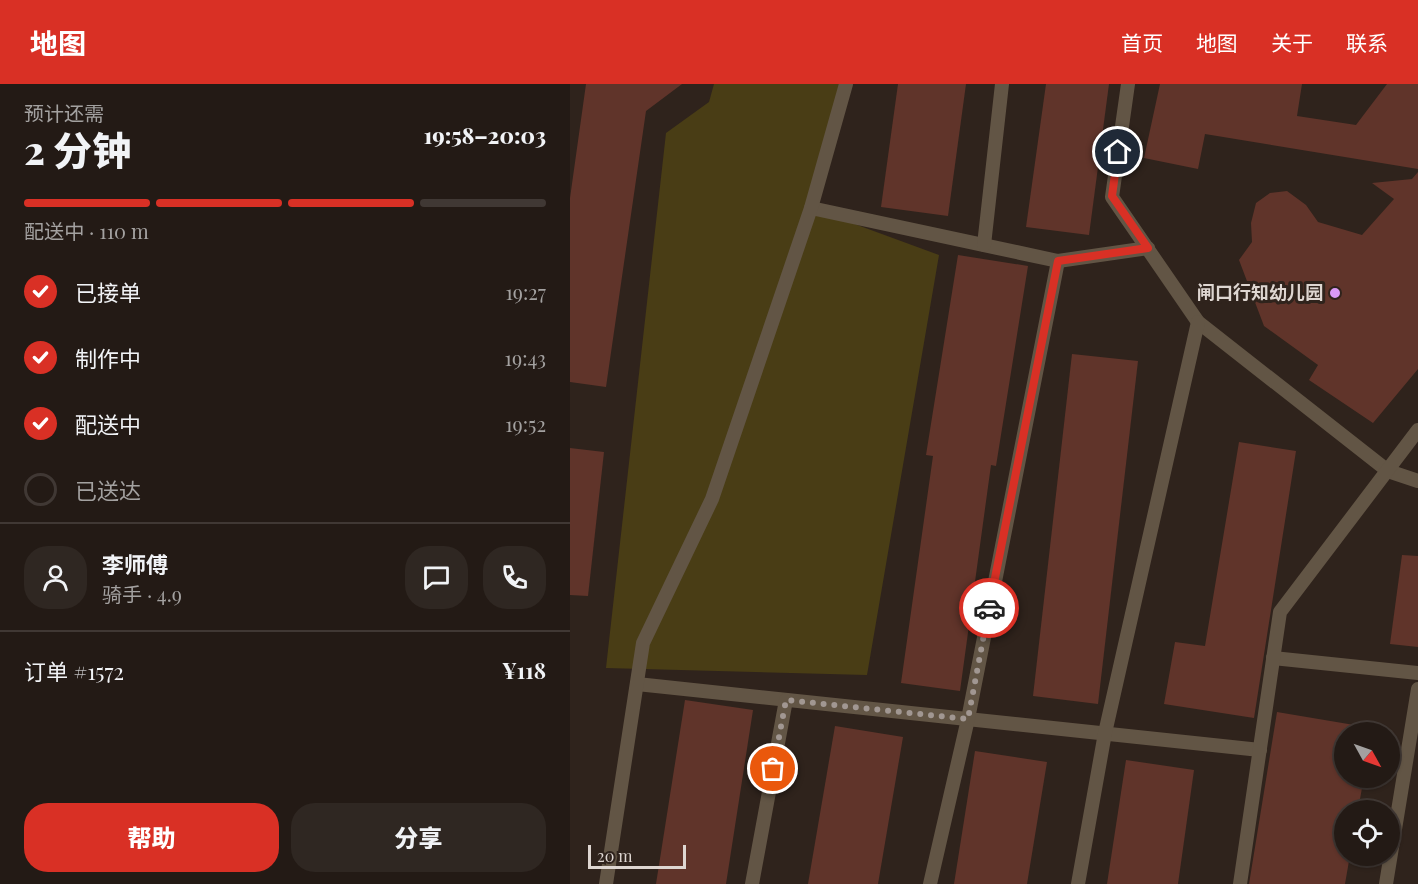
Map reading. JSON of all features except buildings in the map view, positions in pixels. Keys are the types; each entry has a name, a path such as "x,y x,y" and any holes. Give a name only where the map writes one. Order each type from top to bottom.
{"lane":[{"path":"606,884 644,643 712,499 811,208 846,84"},
{"path":"984,245 1002,84"},
{"path":"1128,84 1112,196 1198,322 1388,471 1418,481"},
{"path":"811,208 1058,261 1148,248"},
{"path":"930,884 968,719 1058,261"},
{"path":"1078,884 1105,733 1198,322"},
{"path":"1240,884 1280,612 1418,430"},
{"path":"1273,658 1418,673"},
{"path":"637,684 1260,750"},
{"path":"1386,884 1418,690"},
{"path":"752,884 786,700"}],"shaded area":[{"path":"714,84 846,84 811,208 939,255 867,675 606,668 666,133 709,102"}],"way so far":[{"path":"773,769 786,700 968,719 989,608"}],"place":[{"name":"闸口行知幼儿园","path":"1335,293"}],"route":[{"path":"989,608 1058,261 1148,248 1112,196 1118,152"}]}
